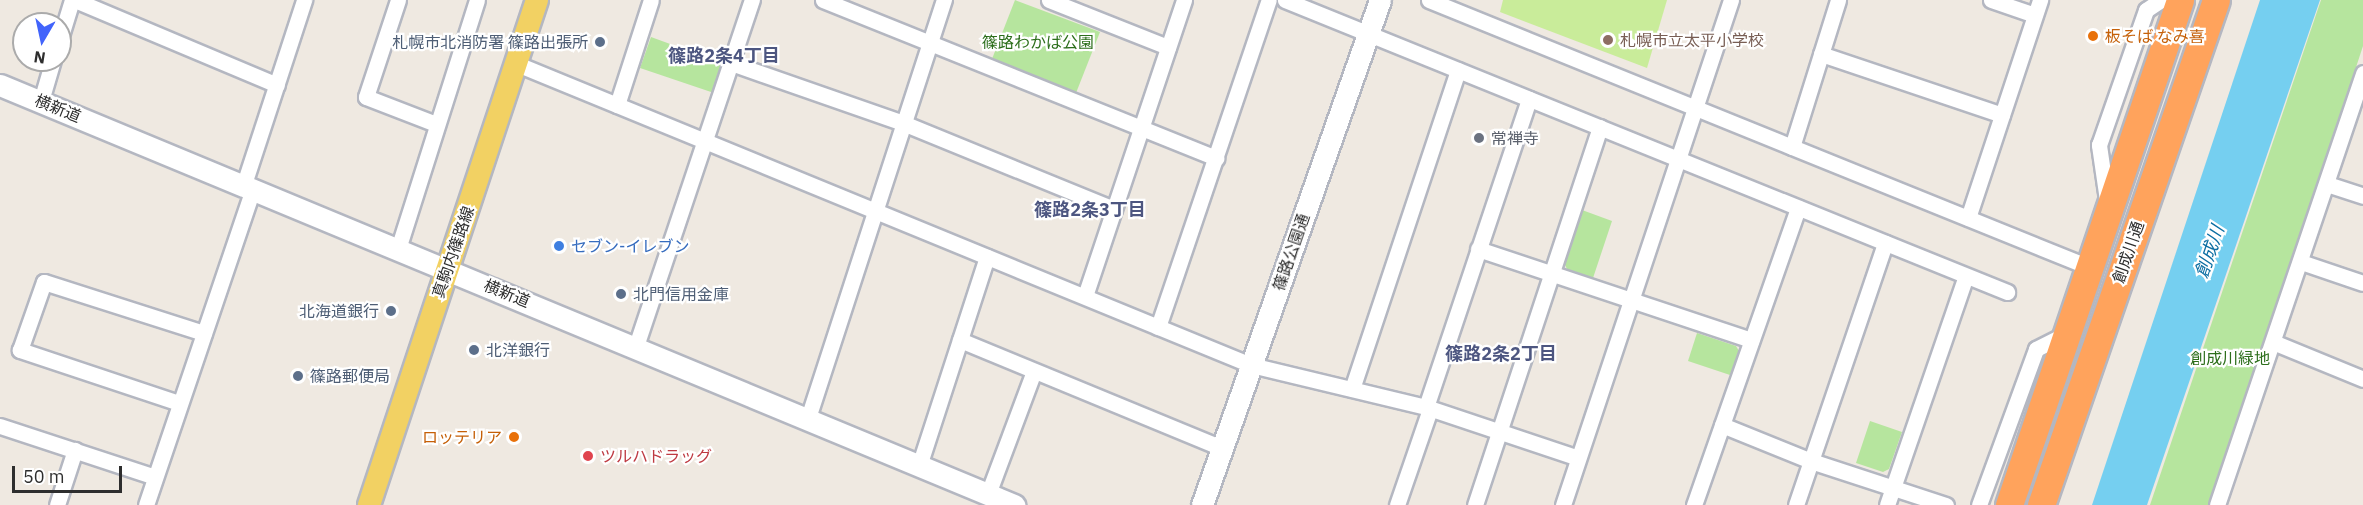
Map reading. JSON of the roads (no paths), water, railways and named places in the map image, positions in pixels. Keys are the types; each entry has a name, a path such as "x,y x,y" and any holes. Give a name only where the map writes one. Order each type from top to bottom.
{"highway":[{"name":"創成川通","path":"2009,505 2180,0"},
{"name":"創成川通","path":"2041,505 2216,0"}],"main road":[{"name":"真駒内篠路線","path":"369,505 537,0"}],"street":[{"path":"74,0 277,85"},
{"path":"146,505 204,333 302,0"},
{"path":"398,0 366,97 436,124"},
{"path":"398,249 477,0"},
{"path":"617,105 651,0"},
{"path":"636,346 752,0"},
{"path":"823,0 1216,158"},
{"path":"808,418 944,0"},
{"path":"1049,0 1168,47"},
{"path":"1086,297 1184,0"},
{"path":"1158,327 1269,0"},
{"path":"1285,0 2007,292"},
{"name":"篠路公園通","path":"1202,505 1380,0"},
{"path":"1429,0 2089,267"},
{"path":"1563,505 1677,159 1697,108 1731,0"},
{"path":"1792,147 1838,0"},
{"path":"1991,0 2035,15"},
{"path":"1968,218 2040,0"},
{"path":"2109,209 2099,145 2146,10 2161,0"},
{"path":"1821,54 2002,115"},
{"path":"731,63 903,123 1114,209"},
{"path":"517,64 1251,365 1428,408 1578,458"},
{"path":"1352,389 1458,70"},
{"path":"41,101 49,72"},
{"path":"2217,505 2327,184 2358,109 2363,73"},
{"name":"横新道","path":"0,85 249,186 446,270 636,346 1014,505"},
{"path":"1397,505 1478,249 1529,99"},
{"path":"1475,505 1600,127"},
{"path":"2327,184 2363,196"},
{"path":"1694,505 1798,208"},
{"path":"1796,505 1885,243"},
{"path":"1478,249 1751,340"},
{"path":"919,465 987,257"},
{"path":"2301,262 2363,283"},
{"path":"1887,505 1966,276"},
{"path":"179,403 20,350 44,282 204,333"},
{"path":"1979,505 2036,349 2067,334"},
{"path":"960,340 1222,448"},
{"path":"2273,342 2363,379"},
{"path":"988,494 1034,371"},
{"path":"1722,425 1811,461 1946,505"},
{"path":"0,427 155,477"},
{"path":"57,505 75,450"}],"water":[{"name":"創成川","path":"2260,0 2320,0 2147,505 2092,505"}],"place":[{"name":"板そば なみ喜","path":"2093,36"},
{"name":"札幌市立太平小学校","path":"1608,40"},
{"name":"札幌市北消防署 篠路出張所","path":"600,42"},
{"name":"常禅寺","path":"1479,138"},
{"name":"セブン-イレブン","path":"559,246"},
{"name":"北門信用金庫","path":"621,294"},
{"name":"北海道銀行","path":"391,311"},
{"name":"北洋銀行","path":"474,350"},
{"name":"篠路郵便局","path":"298,376"},
{"name":"ロッテリア","path":"514,437"},
{"name":"ツルハドラッグ","path":"588,456"}],"district":[{"name":"篠路2条4丁目","path":"724,56"},
{"name":"篠路2条3丁目","path":"1090,210"},
{"name":"篠路2条2丁目","path":"1501,354"}],"park label":[{"name":"篠路わかば公園","path":"1038,42"},
{"name":"創成川緑地","path":"2230,358"}]}
